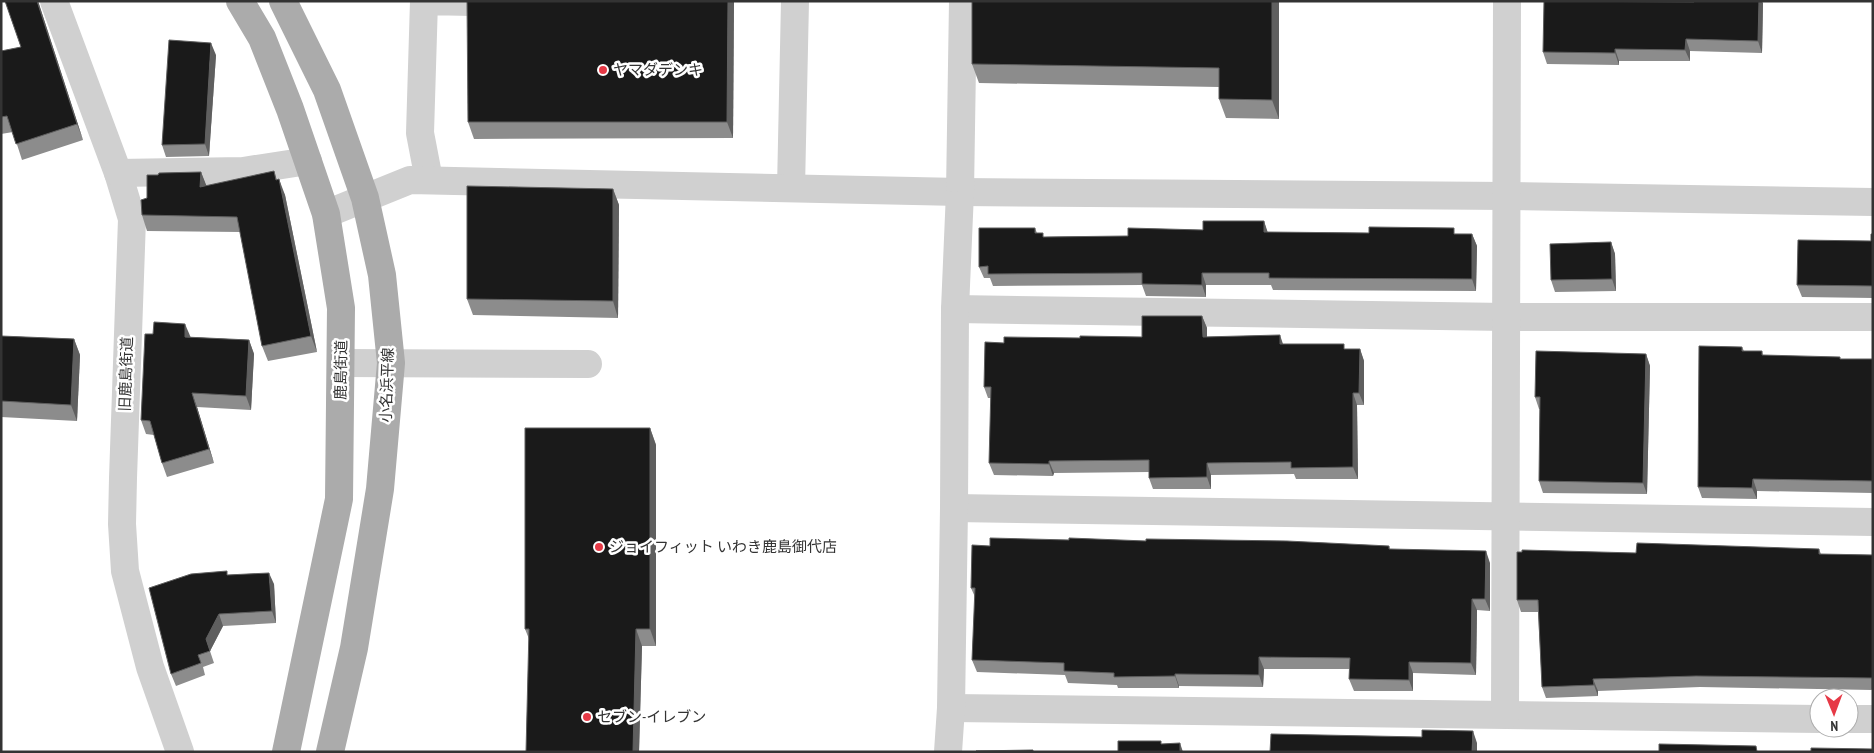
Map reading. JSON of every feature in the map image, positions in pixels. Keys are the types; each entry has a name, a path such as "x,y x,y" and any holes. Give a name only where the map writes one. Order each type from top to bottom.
{"main road":[{"name":"鹿島街道","path":"240,1 262,38 290,109 326,214 341,308 339,499 286,752"},
{"name":"小名浜平線","path":"283,1 328,90 365,198 382,274 391,363 380,489 354,648 330,752"}],"street":[{"name":"旧鹿島街道","path":"54,1 118,173 132,219 122,524 125,571 150,668 180,752"},
{"path":"429,180 420,133 424,1 473,2"},
{"path":"791,188 795,1"},
{"path":"948,752 951,708 955,309 960,192 963,1"},
{"path":"1505,715 1507,1"},
{"path":"118,173 243,171 308,161"},
{"path":"326,214 410,180 960,192 1507,196 1873,202"},
{"path":"955,309 1506,317 1873,317"},
{"path":"341,363 588,364"},
{"path":"954,508 1505,518 1873,522"},
{"path":"951,708 1809,719"},
{"path":"1859,719 1873,719"}],"building":[{"path":"5,1 37,1 77,124 16,144 7,116 1,117 1,51 21,47"},
{"name":"ヤマダデンキ","path":"467,1 728,1 727,122 468,122"},
{"path":"972,1 1272,1 1272,100 1219,99 1219,68 972,64"},
{"path":"1544,1 1759,1 1758,41 1686,39 1685,50 1615,49 1615,53 1543,52"},
{"path":"169,40 211,43 205,144 162,145"},
{"path":"274,171 276,180 279,179 311,336 262,346 237,217 142,215 141,200 147,198 147,175 201,172 200,187"},
{"path":"467,186 613,189 613,301 467,299"},
{"path":"1203,221 1264,221 1264,232 1369,233 1369,227 1454,228 1454,234 1472,234 1472,279 1269,278 1269,273 1202,273 1202,285 1142,284 1142,273 988,274 988,266 979,267 979,228 1035,228 1035,233 1043,233 1043,237 1128,236 1128,228 1203,230"},
{"path":"1871,234 1873,234 1873,286 1797,285 1798,240 1871,241"},
{"path":"1611,242 1612,279 1551,280 1550,244"},
{"path":"1142,316 1202,316 1203,337 1280,335 1280,344 1344,344 1344,349 1360,349 1359,393 1353,393 1353,467 1291,468 1291,462 1207,463 1207,477 1149,478 1149,460 1049,461 1049,464 989,463 991,387 984,387 985,342 1004,343 1004,337 1142,337"},
{"path":"154,322 185,324 185,337 249,340 246,396 192,393 209,449 162,463 150,421 141,420 145,334 153,334"},
{"path":"1,336 74,339 71,405 1,401"},
{"path":"1699,346 1742,347 1742,351 1762,351 1762,355 1873,359 1873,481 1753,479 1752,488 1698,487"},
{"path":"1536,351 1646,354 1643,483 1539,481 1540,397 1535,397"},
{"path":"525,428 650,428 650,629 636,629 633,752 526,752 529,629 525,629"},
{"path":"990,538 1287,541 1389,546 1389,549 1486,551 1485,599 1472,599 1471,663 1409,662 1409,680 1349,679 1350,658 1259,657 1259,675 1175,674 1175,676 1114,677 1114,673 1064,671 1064,663 972,660 975,588 971,588 972,545 990,546"},
{"path":"1637,543 1819,549 1819,554 1873,555 1873,689 1872,678 1696,676 1593,679 1594,685 1542,687 1538,600 1517,600 1517,552 1522,552 1522,550 1636,553"},
{"path":"227,571 227,575 269,573 272,611 219,614 206,639 210,651 198,655 201,663 171,674 149,588 191,574"},
{"path":"1422,730 1473,731 1472,752 1270,752 1271,734 1422,737"},
{"path":"1118,741 1161,741 1161,744 1180,743 1180,752 1118,752"},
{"path":"1659,744 1756,746 1757,752 1659,752"},
{"path":"1811,748 1873,749 1873,752 1811,752"},
{"path":"1033,750 1033,752 976,751"}],"place":[{"name":"ヤマダデンキ","path":"603,70"},
{"name":"ジョイフィット いわき鹿島御代店","path":"599,547"},
{"name":"セブン-イレブン","path":"587,717"}]}
